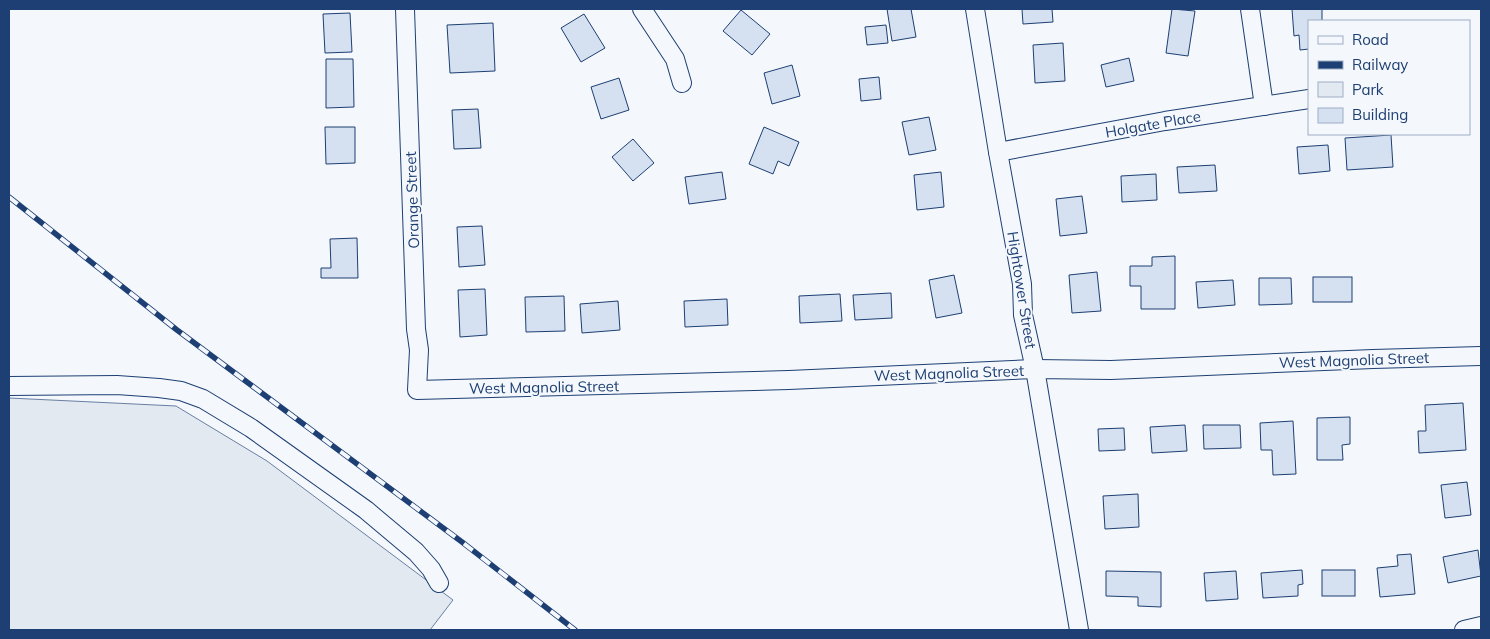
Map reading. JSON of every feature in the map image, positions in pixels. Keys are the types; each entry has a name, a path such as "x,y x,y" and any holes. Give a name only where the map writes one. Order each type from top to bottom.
{"street":[{"name":"Orange Street","path":"405,9 416,329 419,350 417,390"},
{"path":"642,9 675,60 682,83"},
{"name":"Hightower Street","path":"975,9 1022,284 1023,315 1035,369 1079,630"},
{"path":"1250,9 1264,106"},
{"name":"Holgate Place","path":"998,152 1165,121 1308,99"},
{"name":"West Magnolia Street","path":"417,390 789,380 1035,369 1111,370 1481,356"},
{"path":"9,386 117,385 181,390 204,399 251,428 366,510 416,552 431,569 439,583"},
{"path":"1464,630 1481,626"}],"green space":[{"path":"9,398 176,406 267,461 453,600 430,630 9,630"}],"building":[{"path":"887,9 911,9 916,37 892,41"},
{"path":"1022,9 1052,9 1053,22 1023,24"},
{"path":"1172,9 1195,11 1188,56 1166,53"},
{"path":"1292,9 1322,9 1322,20 1308,20 1308,49 1300,50 1299,35 1294,36"},
{"path":"741,10 770,34 752,55 723,31"},
{"path":"350,13 352,52 325,53 323,14"},
{"path":"584,14 605,48 581,62 561,28"},
{"path":"493,23 495,71 450,73 447,25"},
{"path":"886,25 888,43 867,45 865,27"},
{"path":"1063,43 1065,81 1035,83 1033,45"},
{"path":"1129,58 1134,81 1106,87 1101,65"},
{"path":"326,59 353,59 354,107 326,108"},
{"path":"792,65 800,96 772,104 764,73"},
{"path":"879,77 881,99 861,101 859,79"},
{"path":"619,78 629,110 601,119 591,87"},
{"path":"478,109 481,148 454,149 452,110"},
{"path":"929,117 936,150 909,155 902,122"},
{"path":"325,127 355,127 355,163 326,164"},
{"path":"764,127 799,142 789,166 778,161 773,174 749,164"},
{"path":"1391,135 1393,167 1347,170 1345,138"},
{"path":"633,139 654,163 633,181 612,157"},
{"path":"1328,145 1330,171 1299,174 1297,147"},
{"path":"1215,165 1217,191 1179,193 1177,167"},
{"path":"722,172 726,199 689,204 685,177"},
{"path":"941,172 944,207 917,210 914,175"},
{"path":"1156,174 1157,200 1122,202 1121,176"},
{"path":"1082,196 1087,233 1060,236 1056,199"},
{"path":"482,226 485,265 459,267 457,227"},
{"path":"357,238 358,278 321,278 321,268 331,268 330,239"},
{"path":"1175,256 1175,309 1141,309 1141,286 1130,286 1130,266 1152,266 1152,257"},
{"path":"1097,272 1101,311 1072,313 1069,275"},
{"path":"954,275 962,313 936,318 929,280"},
{"path":"1313,277 1352,277 1352,302 1313,302"},
{"path":"1259,278 1291,278 1292,304 1259,305"},
{"path":"1233,280 1235,305 1198,308 1196,282"},
{"path":"485,289 487,335 460,337 458,290"},
{"path":"891,293 892,318 855,320 853,295"},
{"path":"840,294 842,321 800,323 799,296"},
{"path":"564,296 565,331 526,332 525,297"},
{"path":"727,299 728,325 685,327 684,301"},
{"path":"618,301 620,330 582,333 580,304"},
{"path":"1463,403 1466,450 1419,453 1418,431 1426,431 1425,405"},
{"path":"1350,417 1350,444 1342,445 1343,460 1317,460 1317,418"},
{"path":"1293,421 1296,474 1273,475 1272,450 1261,450 1260,423"},
{"path":"1185,425 1187,451 1152,453 1150,427"},
{"path":"1203,425 1240,425 1241,448 1204,449"},
{"path":"1124,428 1125,450 1099,451 1098,429"},
{"path":"1467,482 1471,515 1445,518 1441,485"},
{"path":"1138,494 1139,527 1105,529 1103,496"},
{"path":"1478,550 1481,576 1448,583 1443,557"},
{"path":"1411,554 1415,594 1380,597 1377,568 1398,566 1397,555"},
{"path":"1302,570 1303,584 1298,585 1298,596 1263,598 1261,573"},
{"path":"1322,570 1355,570 1355,596 1322,596"},
{"path":"1106,571 1161,572 1161,607 1138,606 1138,597 1106,596"},
{"path":"1236,571 1238,599 1206,601 1204,573"}],"railway":[{"path":"9,197 177,330 462,542 575,630"}]}
